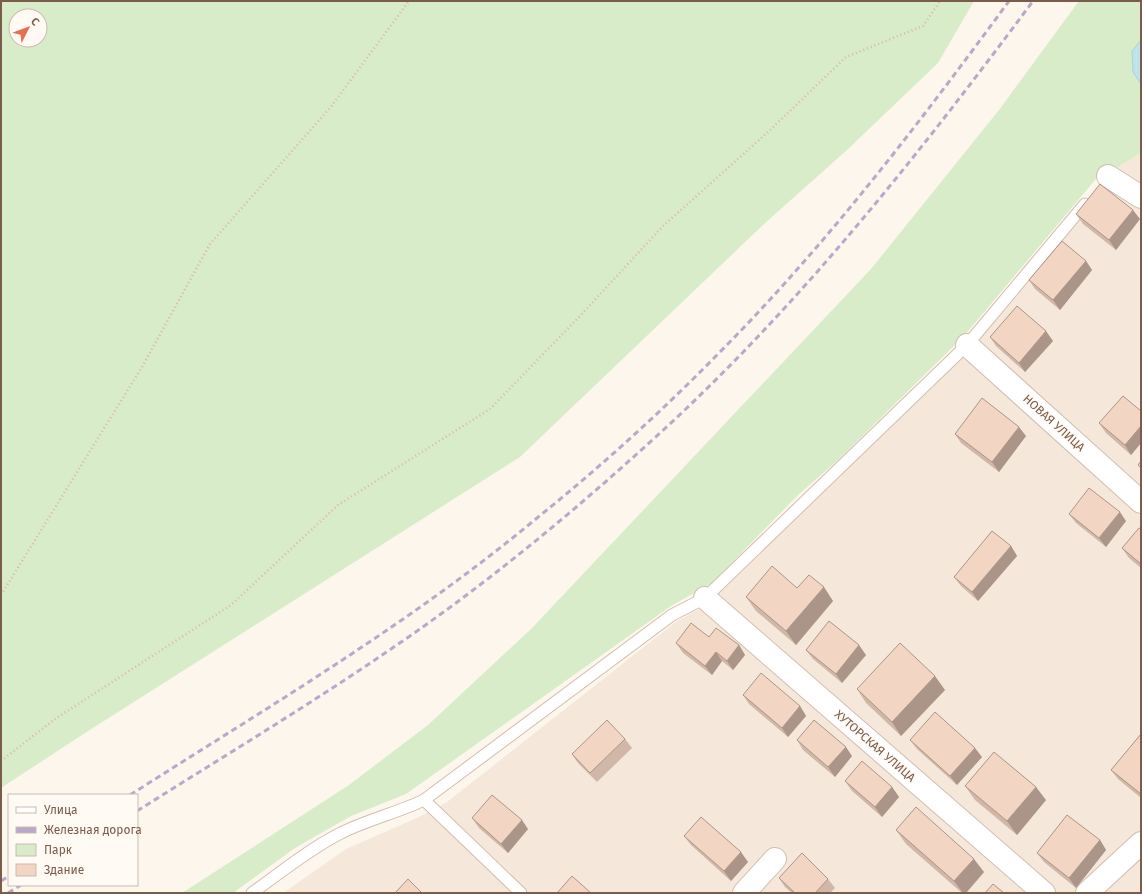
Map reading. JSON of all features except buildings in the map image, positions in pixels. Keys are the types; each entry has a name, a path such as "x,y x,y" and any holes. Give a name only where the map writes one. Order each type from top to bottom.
{"street":[{"path":"1106,179 1141,197"},
{"name":"НОВАЯ УЛИЦА","path":"967,345 1141,502"},
{"name":"ХУТОРСКАЯ УЛИЦА","path":"705,598 1044,893"},
{"path":"1087,893 1141,843"},
{"path":"744,893 775,859"}],"lane":[{"path":"252,893 318,846 339,833 403,810 424,800 672,615 705,598 967,345 1093,194"},
{"path":"424,800 521,893"}],"path":[{"path":"1,595 142,367 210,244 330,108 409,1"},
{"path":"1,761 55,719 231,605 338,505 490,409 580,316 662,227 768,132 846,57 923,26 940,1"}],"shaded area":[{"path":"1141,153 1141,190 1114,172 1118,167"},
{"path":"1109,181 1141,202 1141,496 973,344"},
{"path":"968,351 1141,506 1141,837 1080,893 1054,893 714,597"},
{"path":"705,606 1036,893 283,893 346,849 417,818 447,802 677,621"},
{"path":"1141,849 1141,893 1093,893"}],"green space":[{"path":"1,1 974,1 938,63 847,150 764,224 520,457 85,733 1,788"},
{"path":"1079,1 1141,1 1141,40 1132,51 1133,72 1141,84 1141,153 1118,167 1114,172 1106,167 964,336 838,460 798,495 712,583 671,606 406,794 351,816 295,848 233,893 182,893 349,785 428,725 532,628 871,269 999,110"}],"water":[{"path":"1141,40 1141,84 1133,72 1132,51"}],"railway":[{"path":"132,794 338,663 440,593 537,518 628,440 715,357 794,273 869,185 940,94 1009,1"},
{"path":"138,810 331,689 408,638 495,573 544,534 639,452 694,401 747,348 848,237 896,179 1033,1"},
{"path":"1,881 8,877"},
{"path":"8,893 19,886"}]}
